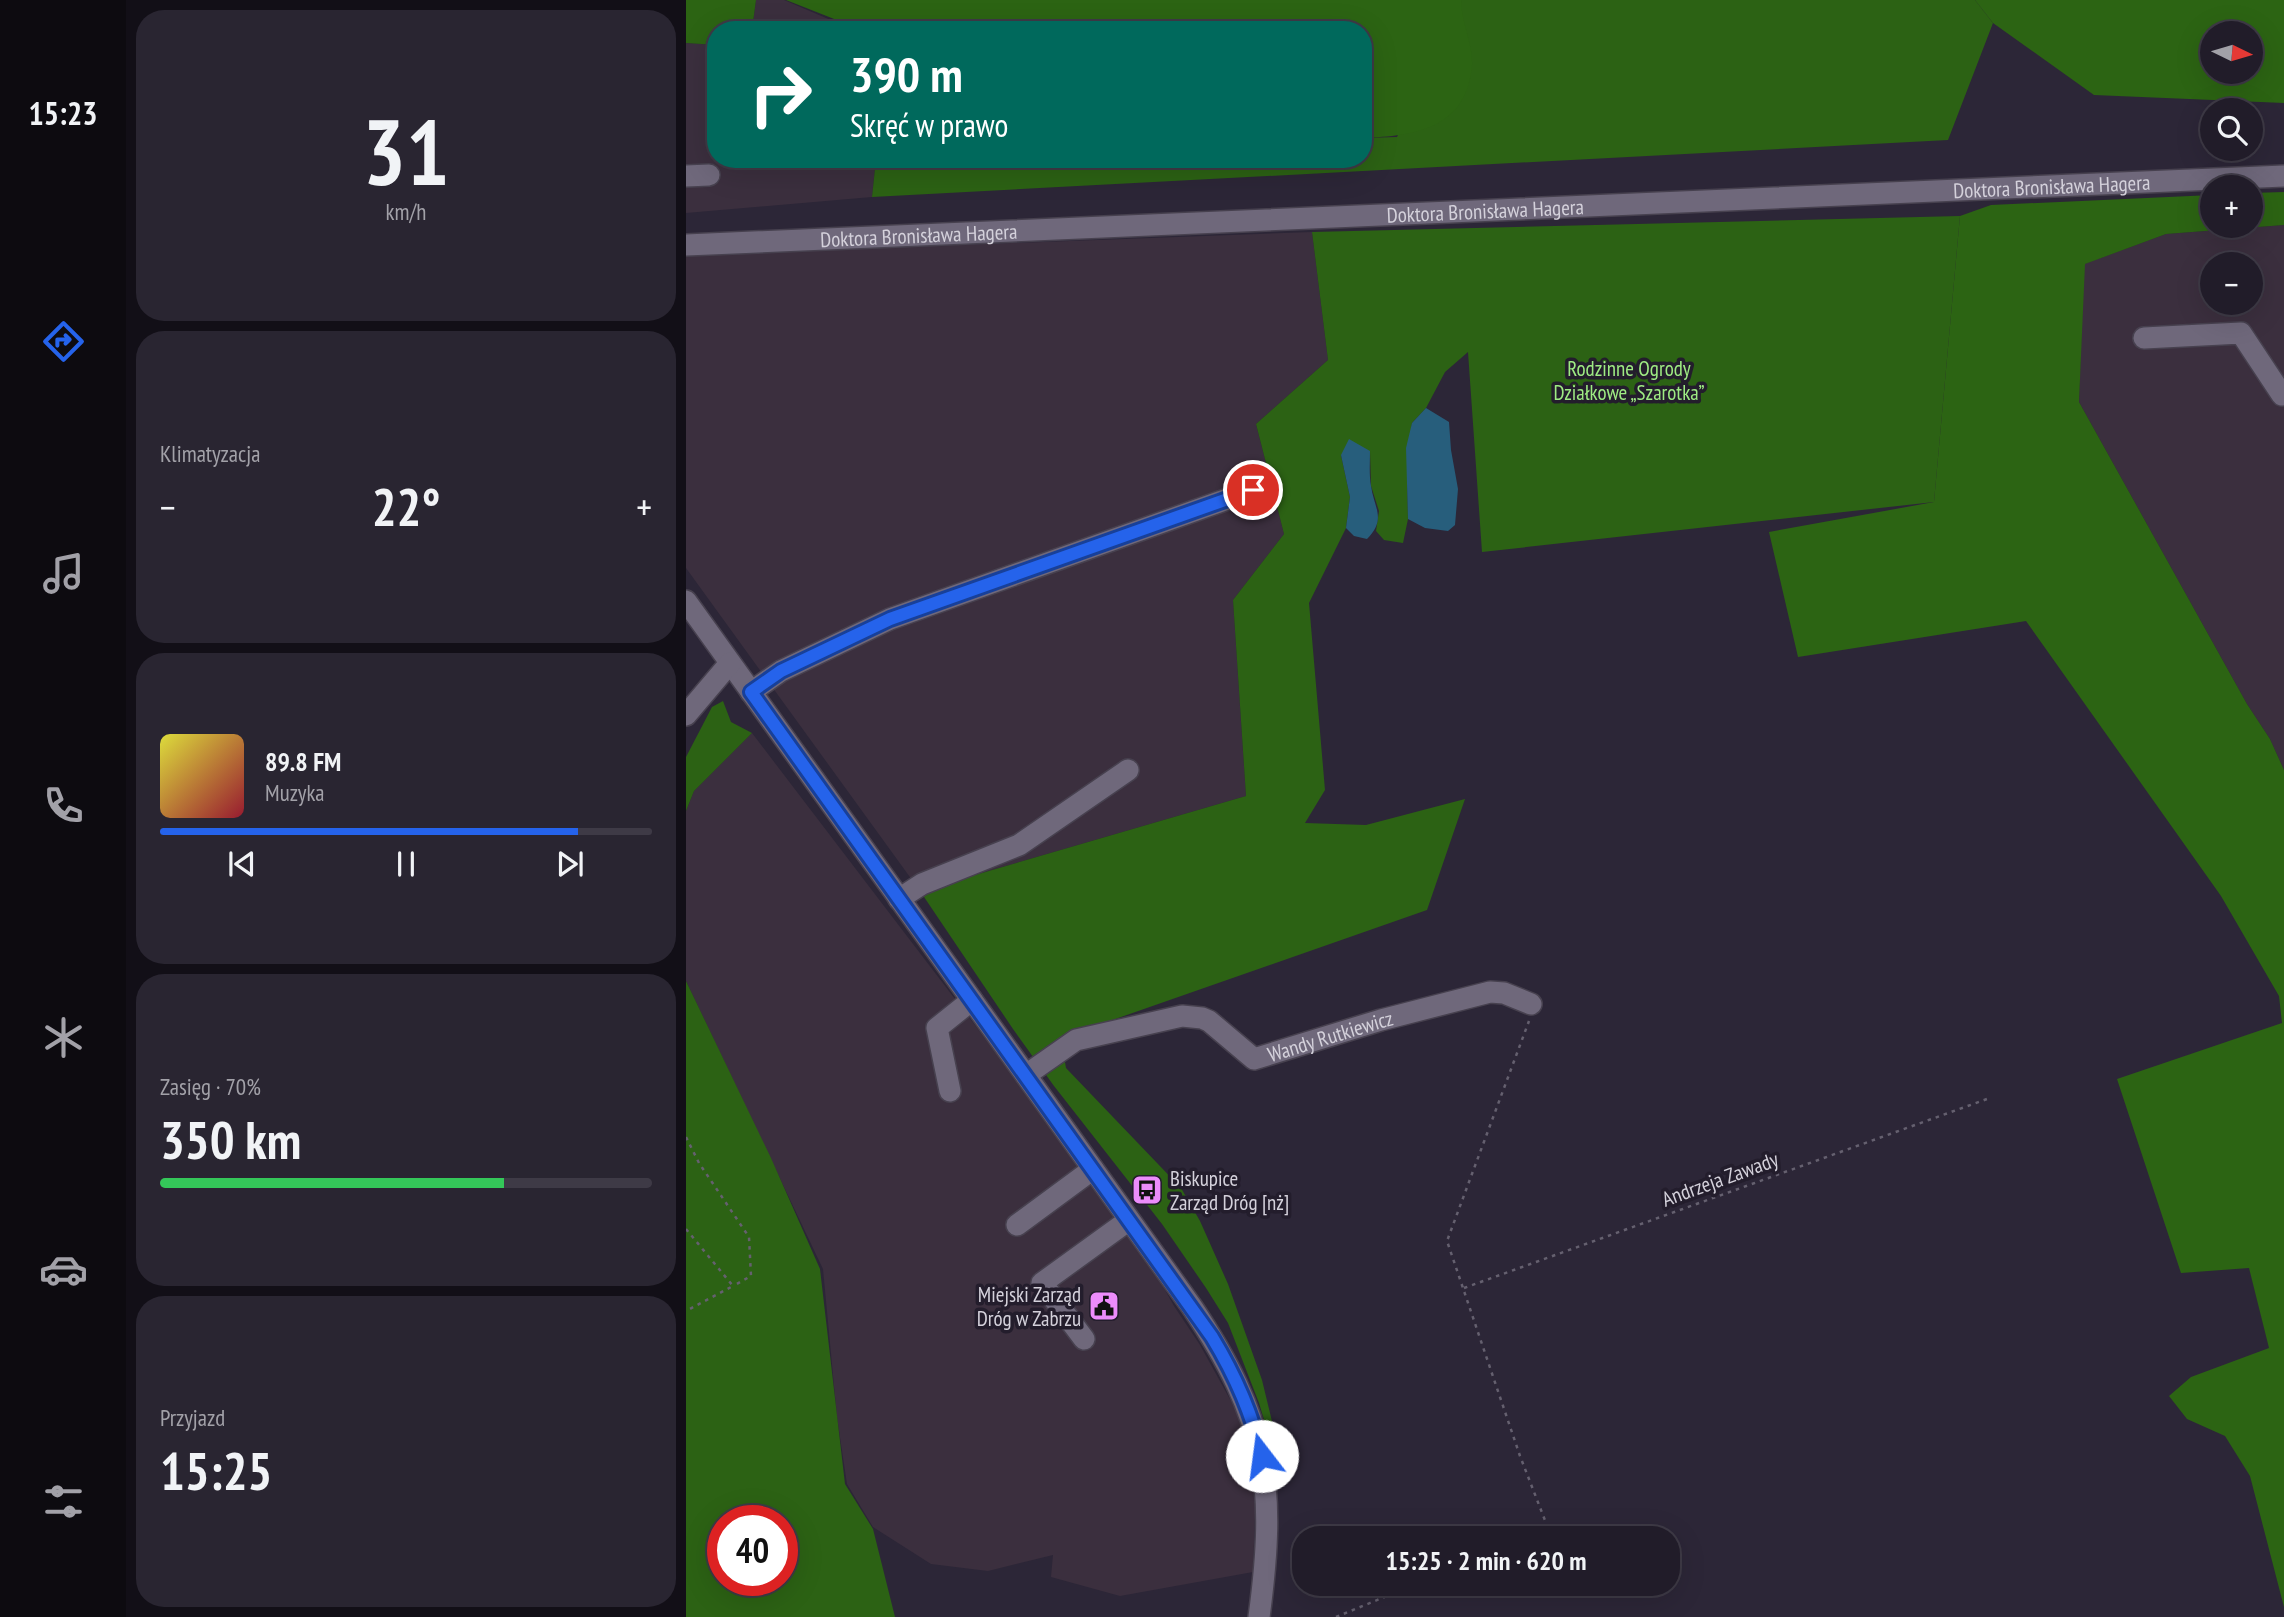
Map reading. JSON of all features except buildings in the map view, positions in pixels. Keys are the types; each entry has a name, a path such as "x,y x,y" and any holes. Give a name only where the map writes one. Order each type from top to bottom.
{"street":[{"path":"686,176 709,175"},
{"name":"Doktora Bronisława Hagera","path":"686,245 2284,176"},
{"path":"2144,338 2241,333 2284,394"},
{"path":"751,692 781,671 890,619 1253,490"},
{"path":"686,601 1093,1169 1212,1337 1234,1374 1250,1411 1265,1472 1268,1546 1259,1617"},
{"path":"686,715 730,663"},
{"path":"900,899 922,884 1018,845 1128,770"},
{"name":"Wandy Rutkiewicz","path":"1026,1075 1076,1040 1182,1016 1209,1021 1254,1059 1381,1020 1490,992 1504,993 1531,1004"},
{"path":"950,1091 937,1028 972,1000"},
{"path":"1017,1226 1093,1169"},
{"path":"1084,1339 1042,1283 1129,1220"}],"path":[{"path":"1531,1004 1531,1014 1447,1241 1520,1456 1547,1526"},
{"name":"Andrzeja Zawady","path":"1464,1288 1986,1099"},
{"path":"686,1137 699,1163 749,1237 751,1276 686,1311"},
{"path":"686,1229 733,1286"},
{"path":"1336,1617 1387,1596"}],"shaded area":[{"path":"756,0 784,0 833,21 753,21"},
{"path":"686,43 707,44 707,168 875,168 872,197 686,213"},
{"path":"2284,225 2284,770 2270,739 2247,704 2079,402 2084,264 2166,234 2200,231 2200,238 2263,238 2263,227"},
{"path":"1312,232 1328,360 1256,424 1284,534 1233,600 1246,796 920,891 686,568 686,255"},
{"path":"752,733 1132,1231 1237,1412 1256,1485 1253,1572 1120,1596 1051,1577 1053,1555 988,1571 931,1564 873,1527 847,1484 837,1417 823,1269 686,981 686,811 694,791"}],"green space":[{"path":"686,0 756,0 753,21 707,21 707,44 686,43"},
{"path":"786,0 1461,0 1472,65 1468,86 1460,103 1449,115 1419,131 1372,138 1372,21 839,21"},
{"path":"1461,0 1975,0 1993,23 1948,140 872,197 875,168 1372,168 1372,138 1397,137 1461,7"},
{"path":"1975,0 2284,0 2284,103 2263,102 2263,98 2200,99 2094,95 1993,23"},
{"path":"2284,192 2284,225 2263,227 2263,193"},
{"path":"2200,196 2200,231 2166,234 2085,264 2079,402 2247,704 2270,739 2284,770 2284,1607 2250,1476 2225,1436 2187,1419 2169,1396 2191,1377 2269,1348 2249,1268 2181,1273 2117,1079 2282,1023 2279,996 2221,896 2026,621 1798,657 1769,532 1934,502 1960,216 1991,205"},
{"name":"Rodzinne Ogrody Działkowe „Szarotka”","path":"1960,216 1934,502 1482,552 1468,352 1445,372 1426,408 1412,423 1407,472 1408,519 1403,543 1384,540 1376,531 1379,511 1371,486 1370,451 1341,455 1350,497 1346,528 1309,603 1325,790 1305,823 1366,825 1465,799 1427,910 1061,1038 1066,1068 1181,1188 1200,1221 1228,1284 1262,1380 1277,1442 1270,1440 1259,1403 1228,1323 1206,1288 1162,1224 1054,1086 920,891 1246,796 1233,600 1284,534 1256,424 1328,360 1312,232"},
{"path":"723,701 731,722 752,733 694,791 686,811 686,757 712,707"},
{"path":"686,981 771,1158 820,1269 845,1484 873,1529 895,1617 686,1617"}],"water":[{"path":"1426,408 1449,422 1458,489 1455,525 1448,531 1425,528 1408,519 1406,448 1412,423"},
{"path":"1349,439 1370,451 1370,482 1378,519 1367,539 1354,536 1346,528 1350,497 1341,455"}],"place":[{"name":"Biskupice Zarząd Dróg [nż]","path":"1147,1190"},
{"name":"Miejski Zarząd Dróg w Zabrzu","path":"1104,1306"}],"route":[{"path":"1253,490 890,619 781,671 751,692 1192,1307 1234,1374 1250,1411 1262,1456"}]}
